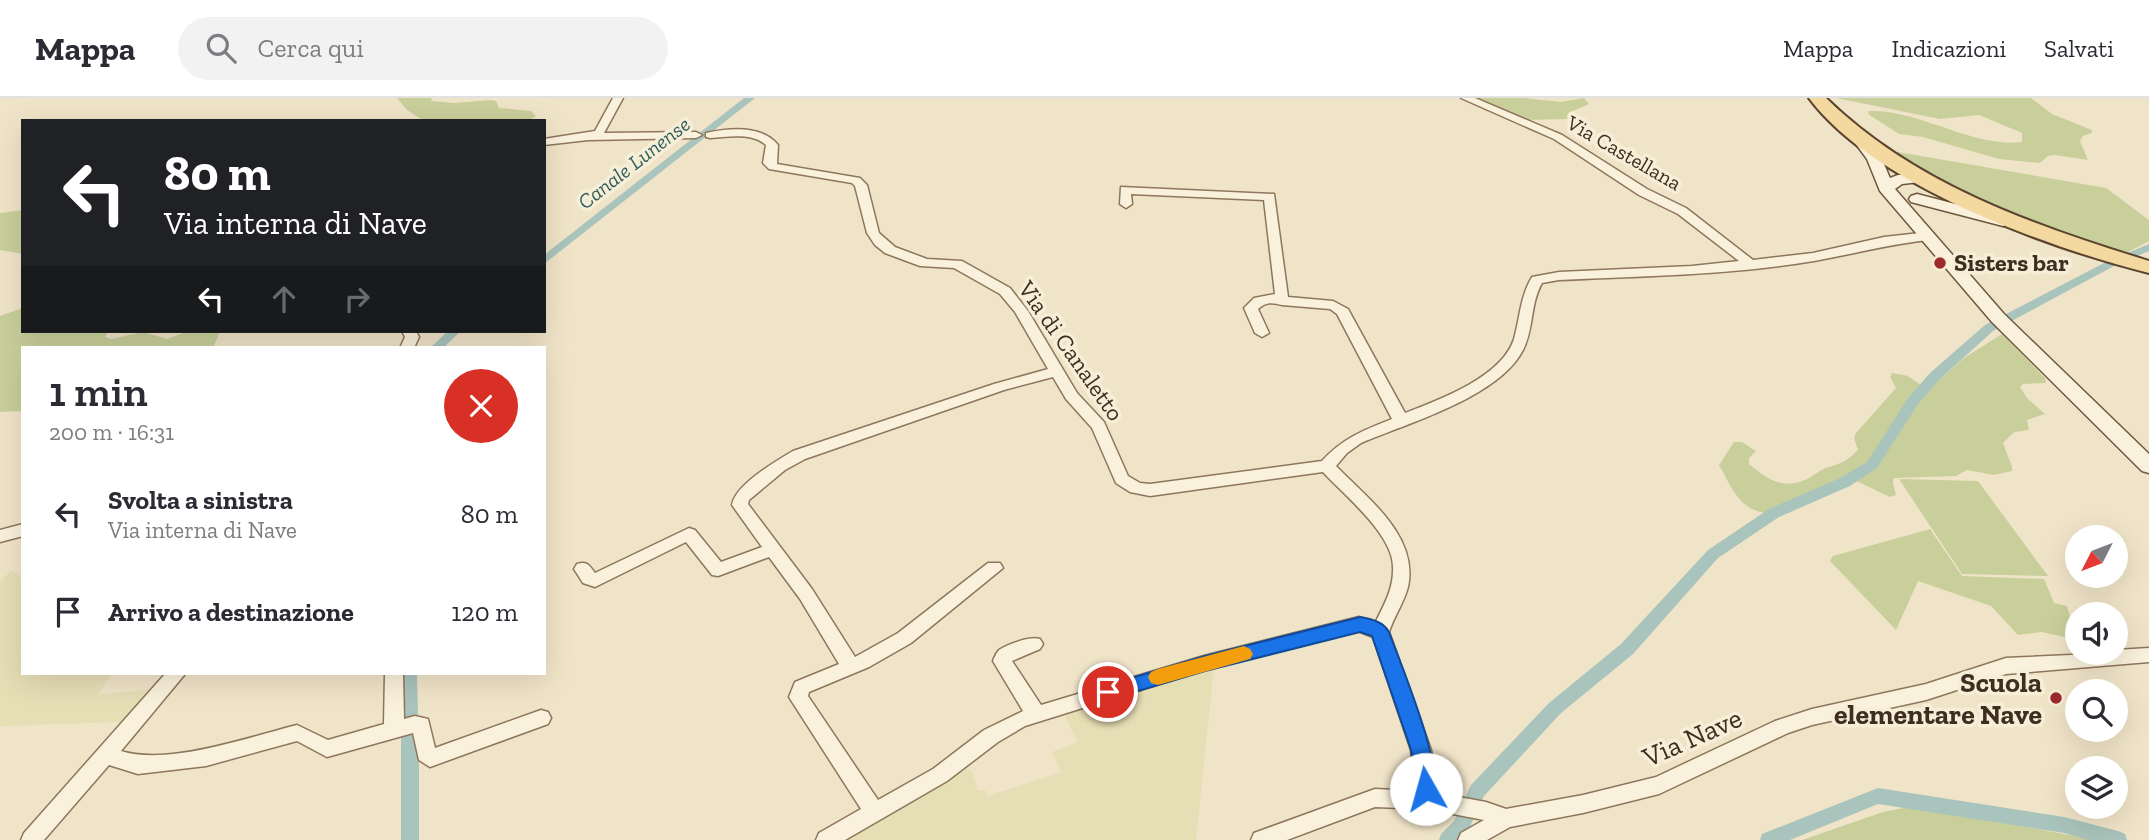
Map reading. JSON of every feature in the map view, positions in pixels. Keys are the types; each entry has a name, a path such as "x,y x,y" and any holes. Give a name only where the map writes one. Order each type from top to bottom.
{"main road":[{"path":"1817,98 1860,140 1874,158 1886,188 1913,206 1928,236 2001,322 2149,466"},
{"path":"1860,140 1895,162 1982,207 2060,239"},
{"path":"1886,188 1898,180 1926,179"},
{"path":"1913,206 1925,194 1926,179"},
{"path":"1913,206 1943,204 2143,265"}],"street":[{"path":"587,138 602,130 618,98"},
{"name":"Via Castellana","path":"1466,98 1558,137 1643,192 1682,211 1751,264"},
{"name":"Via di Canaletto","path":"546,142 587,138 741,134 764,137 772,145 769,163 773,167 856,180 861,185 873,233 879,242 890,250 925,263 957,264 1005,291 1021,312 1071,396 1100,426 1122,479 1136,488 1150,490 1327,466"},
{"path":"1126,204 1125,190 1270,197 1280,297 1287,303 1333,305 1343,312 1400,419"},
{"path":"1427,800 1421,750 1380,632 1384,618 1397,596 1402,571 1401,556 1394,540 1327,466 1342,449 1356,439 1400,419 1468,392 1512,359 1524,336 1531,289 1537,280 1559,276 1692,270 1751,264 1813,257 1884,241 1928,236"},
{"path":"1262,333 1251,308 1259,301 1280,297"},
{"path":"852,667 806,594 739,502 750,488 799,455 1055,372"},
{"path":"0,536 21,531"},
{"path":"583,569 589,578 595,580 689,534 718,570 773,549"},
{"path":"874,813 798,697 802,687 852,667 916,629 971,582 994,568"},
{"path":"826,840 940,775 990,736 1036,714 1205,663 1360,624 1380,632"},
{"path":"1034,644 1005,656 1002,661 1036,714"},
{"name":"Via Nave","path":"1261,840 1375,798 1427,800 1486,811 1506,818 1583,804 1659,785 1782,727 1812,717 1926,692 2006,666 2149,655"},
{"path":"31,840 175,675"},
{"path":"394,675 394,730"},
{"path":"106,755 138,765 206,757 297,733 305,734 314,744 327,749 421,725 426,754 430,758 541,718"},
{"path":"1468,840 1506,818"}],"shaded area":[{"path":"11,571 21,577 21,675 111,675 97,695 151,689 124,722 0,726 0,581"},
{"path":"1214,668 1196,840 842,840 964,768 972,771 978,791 985,790 988,796 1061,772 1052,752 1077,742 1065,715"}],"green space":[{"path":"397,98 431,98 432,101 454,103 491,100 496,101 499,108 531,111 536,116 531,119 421,119 407,110"},
{"path":"1474,98 1524,98 1561,102 1584,98 1589,104 1568,113 1567,119 1527,120"},
{"path":"1836,98 2031,98 2052,114 2092,130 2092,133 2083,136 2080,141 2088,160 2055,155 2048,156 2040,163 1999,159 1923,137 1899,134 1868,114 1869,111 1907,116 1965,134 2003,142 2022,142 2022,133 1979,115 1940,119"},
{"path":"1893,153 2106,188 2149,220 2149,241 2126,253 2117,252 1974,197"},
{"path":"21,210 21,254 0,250 0,213"},
{"path":"21,309 21,333 107,333 105,337 111,339 146,333 167,339 184,333 220,333 214,346 21,346 21,411 0,412 0,316"},
{"path":"2002,334 2045,378 2046,383 2023,384 2020,387 2027,398 2045,414 2027,420 2029,430 2014,432 2003,443 2012,471 1994,475 1967,470 1956,476 1894,478 1896,495 1890,497 1848,477 1768,513 1758,512 1743,503 1719,465 1734,442 1742,442 1756,451 1749,458 1749,464 1777,482 1799,482 1823,469 1844,462 1858,450 1854,438 1856,433 1896,388 1890,377 1892,373 1908,376 1928,390 1964,358"},
{"path":"1899,479 1978,481 2048,576 1962,574"},
{"path":"1930,529 1962,576 2044,579 2054,603 2065,606 2065,637 2042,632 2018,635 1991,606 1918,581 1896,630 1830,561 1833,556"},
{"path":"1913,806 2096,840 1802,840 1883,812"}],"waterway":[{"name":"Canale Lunense","path":"546,259 750,98"},
{"path":"1448,840 1461,827 1477,791 1555,708 1627,649 1713,554 1774,513 1845,482 1872,465 1913,401 1935,376 1989,328 2110,264 2149,247"},
{"name":"Canale Lunense","path":"438,346 453,333"},
{"name":"Canale Lunense","path":"409,675 409,715"},
{"name":"Canale Lunense","path":"410,731 410,840"},
{"name":"Canale Lunense","path":"1769,840 1878,796 2064,825 2118,840"}],"slow traffic":[{"path":"1158,677 1244,654"}],"place":[{"name":"Sisters bar","path":"1940,263"},
{"name":"Scuola elementare Nave","path":"2056,698"}],"route":[{"path":"1108,692 1205,663 1360,624 1370,626 1380,632 1421,750 1426,789"}]}
